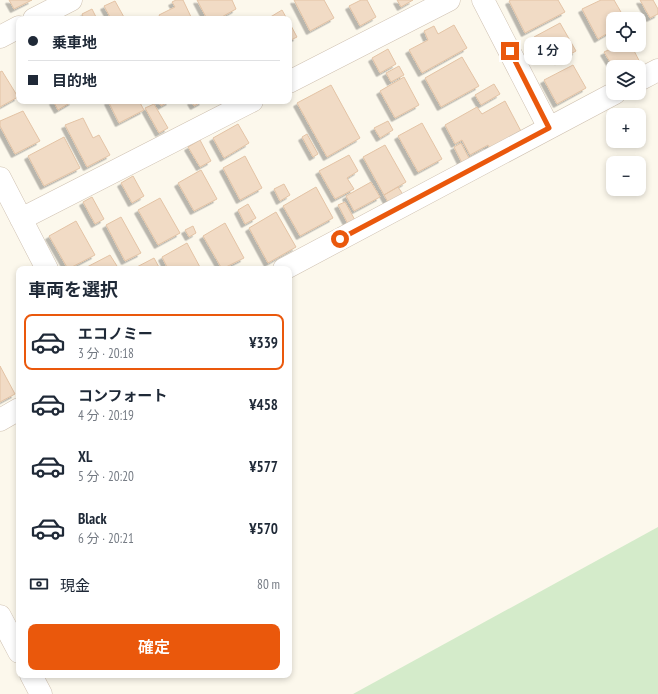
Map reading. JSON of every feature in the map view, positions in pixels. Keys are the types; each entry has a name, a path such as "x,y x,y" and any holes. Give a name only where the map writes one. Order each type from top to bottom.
{"street":[{"path":"40,16 71,0"},
{"path":"292,80 448,0"},
{"path":"483,0 549,128"},
{"path":"0,37 16,29"},
{"path":"646,76 658,70"},
{"path":"290,266 606,98"},
{"path":"21,219 246,104"},
{"path":"0,178 45,266"},
{"path":"0,420 16,411"},
{"path":"0,616 16,646"},
{"path":"33,678 41,694"}],"green space":[{"path":"658,527 658,694 353,694"}],"building":[{"path":"9,0 32,0 14,9"},
{"path":"176,0 183,0 191,16 160,16 175,7 172,2"},
{"path":"197,0 232,0 236,9 223,16 205,16"},
{"path":"294,0 324,0 334,18 310,31"},
{"path":"361,0 367,0 376,17 360,26 349,6"},
{"path":"397,0 413,0 401,7"},
{"path":"558,0 565,12 525,33 509,1"},
{"path":"601,0 614,0 621,12 606,12 606,34 598,39 582,9"},
{"path":"640,0 653,0 658,9 658,14 650,18"},
{"path":"115,1 123,16 109,16 104,6"},
{"path":"92,9 96,16 83,16 82,14"},
{"path":"282,10 285,16 272,16"},
{"path":"560,23 576,51 558,61 552,51 544,55 534,37"},
{"path":"454,25 467,48 422,73 409,50 428,40 424,31 434,26 438,34"},
{"path":"292,28 297,37 292,40"},
{"path":"388,49 396,64 380,73 372,58"},
{"path":"604,52 635,52 639,60 609,60"},
{"path":"462,57 479,86 441,107 425,78"},
{"path":"573,65 586,88 557,104 544,80"},
{"path":"399,66 404,75 391,82 386,73"},
{"path":"2,71 16,94 16,98 0,107 0,72"},
{"path":"404,77 419,105 395,118 380,91"},
{"path":"494,84 500,94 481,105 475,95"},
{"path":"331,85 360,138 327,157 297,103"},
{"path":"505,101 523,135 492,152 488,145 470,155 462,140 455,144 445,125 477,107 482,114"},
{"path":"55,104 68,104 58,110"},
{"path":"110,104 141,104 144,110 119,123"},
{"path":"154,104 168,128 159,133 145,108"},
{"path":"23,111 40,141 15,154 0,126 0,121"},
{"path":"83,118 93,138 99,135 110,155 87,167 65,125"},
{"path":"388,121 393,130 380,138 374,128"},
{"path":"422,123 442,159 418,172 398,136"},
{"path":"238,124 249,143 224,158 213,138"},
{"path":"307,134 318,154 313,157 302,137"},
{"path":"64,137 80,168 44,186 28,156"},
{"path":"200,140 211,161 200,167 188,147"},
{"path":"461,143 470,160 462,163 454,147"},
{"path":"385,145 406,182 384,195 363,157"},
{"path":"349,155 358,171 347,178 354,189 335,199 319,171"},
{"path":"245,156 262,188 240,200 223,168"},
{"path":"201,170 217,199 194,211 178,183"},
{"path":"133,176 144,196 132,203 121,183"},
{"path":"371,182 380,197 354,211 346,196"},
{"path":"284,184 290,195 280,201 274,189"},
{"path":"316,187 333,218 300,236 283,206"},
{"path":"398,187 404,196 389,204 384,195"},
{"path":"92,197 104,219 95,224 83,202"},
{"path":"160,198 180,233 158,245 138,210"},
{"path":"345,202 356,222 349,226 338,205"},
{"path":"248,204 256,218 245,224 238,210"},
{"path":"276,212 296,247 268,263 249,228"},
{"path":"121,217 141,253 125,261 106,225"},
{"path":"76,221 95,255 74,266 66,266 49,236"},
{"path":"225,223 244,258 228,266 220,266 203,236"},
{"path":"193,226 196,233 189,237 185,230"},
{"path":"187,243 199,266 166,266 162,257"},
{"path":"110,255 117,266 89,266"},
{"path":"154,258 158,266 139,266"},
{"path":"0,366 15,394 0,402"}],"route":[{"path":"340,239 549,128 510,51"}]}
